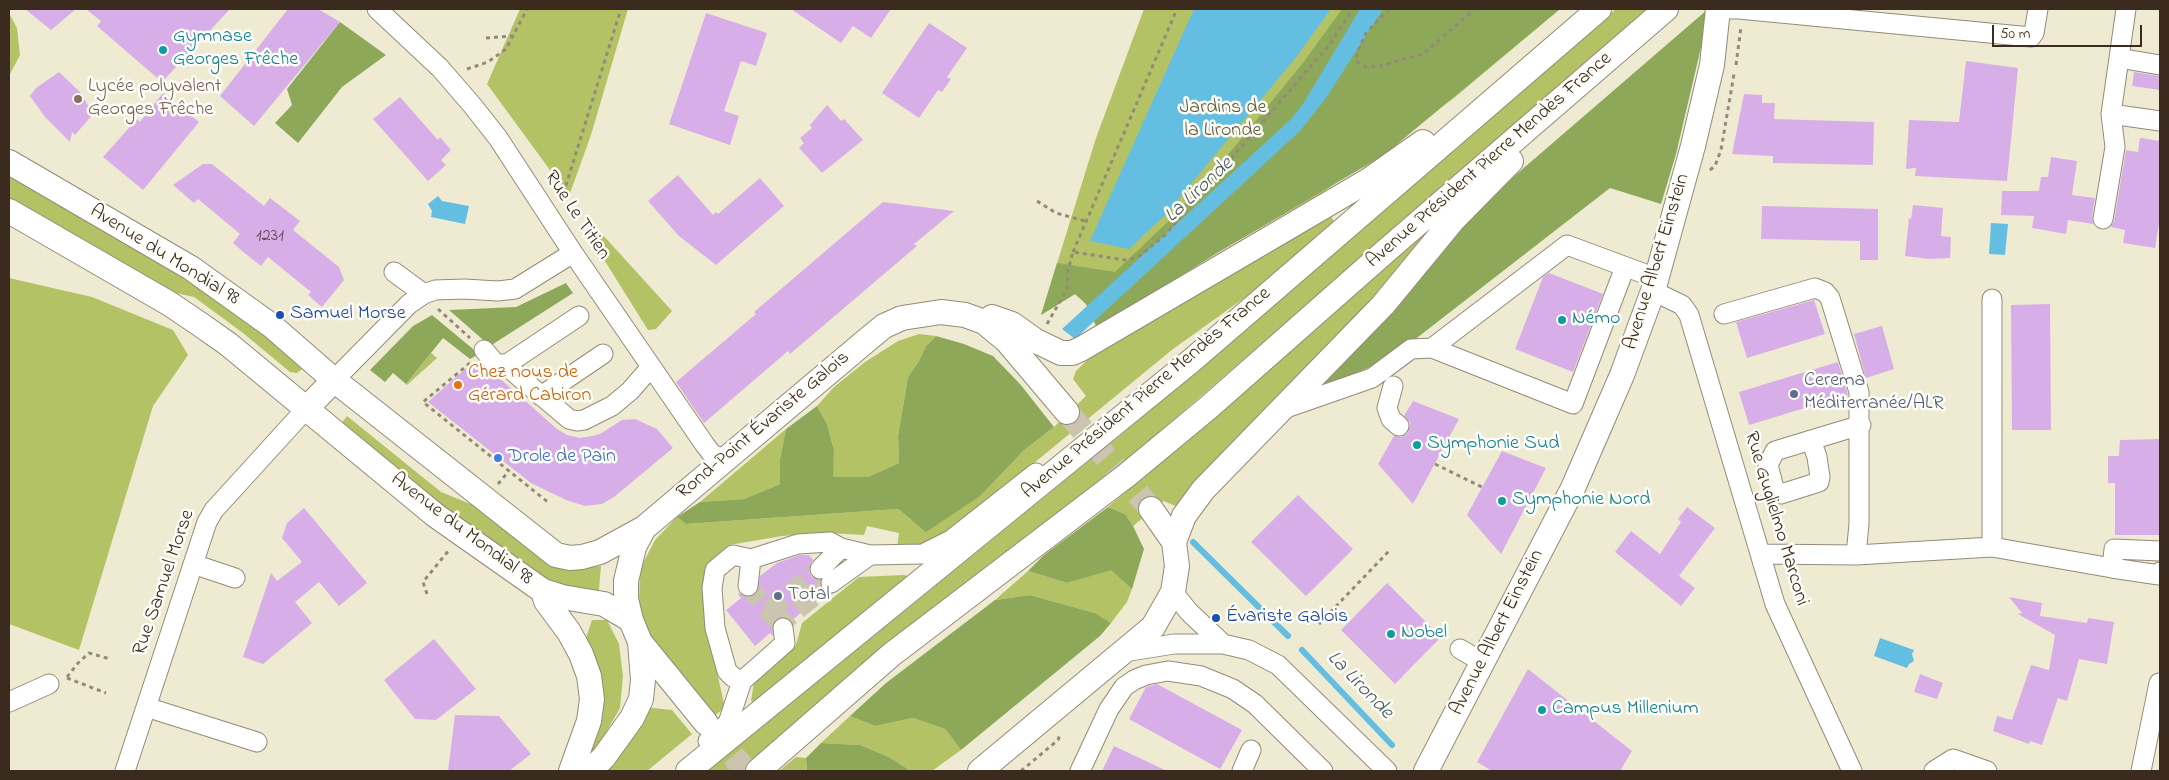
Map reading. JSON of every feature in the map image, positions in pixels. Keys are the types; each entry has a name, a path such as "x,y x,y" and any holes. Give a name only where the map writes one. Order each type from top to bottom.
{"main road":[{"name":"Avenue Président Pierre Mendès France","path":"696,765 1190,361 1598,9"},
{"name":"Avenue Président Pierre Mendès France","path":"758,771 891,655 1127,475 1209,407 1666,9"},
{"name":"Avenue Albert Einstein","path":"1426,771 1484,663 1588,457 1622,375 1654,285 1693,146 1712,65 1718,9"},
{"path":"1174,542 1184,516 1203,490 1278,411 1383,306 1453,220 1513,158 1518,136"},
{"path":"965,315 996,318 1012,324 1036,341 1061,353 1072,353 1369,180 1427,139 1444,142"},
{"name":"Avenue du Mondial 98","path":"9,162 191,268 272,326 334,380 556,555 582,558 600,552 644,528"},
{"name":"Avenue du Mondial 98","path":"9,212 170,304 228,344 435,515 543,591 562,597 604,604 631,620"},
{"name":"Rond-Point Évariste Galois","path":"706,723 640,642 631,620 626,599 626,581 634,547 644,528 724,459 884,326 902,318 919,315 941,312 965,315 984,322 1007,340 1067,412"},
{"path":"306,409 334,380"},
{"path":"980,771 1153,627 1173,592 1177,566 1174,542 1151,509"},
{"path":"543,591 546,601 569,632 581,654 589,676 592,699 589,721 571,771"},
{"path":"590,771 604,757 632,718 640,699 643,680 640,642"}],"street":[{"name":"Rue Le Titien","path":"377,9 440,68 472,105 503,146 573,253 712,454 724,459"},
{"path":"1718,9 1748,10 2031,37 2034,33 2038,9"},
{"path":"2103,219 2115,147 2112,114 2126,9"},
{"path":"2119,58 2160,65"},
{"path":"2112,114 2160,121"},
{"name":"Rue Guglielmo Marconi","path":"1432,348 1567,245 1625,268 1654,285 1682,305 1689,315 1775,604 1852,771"},
{"path":"334,380 408,304 424,294 434,290 498,291 515,289 573,253"},
{"path":"1278,411 1372,378 1410,349 1432,348 1573,404 1625,268"},
{"path":"394,272 424,294"},
{"path":"1724,314 1815,288 1825,292 1830,298 1859,392 1861,425 1859,524 1856,555"},
{"path":"1992,299 1992,547"},
{"path":"480,355 496,364 507,364 579,316"},
{"path":"541,396 604,354"},
{"path":"742,681 733,677 727,671 716,628 712,588 715,570 733,556 751,559 798,544 830,542 841,548 870,555 923,554 951,540 1134,395 1190,361"},
{"path":"507,364 510,369 569,419 577,421 584,420 619,402 651,367"},
{"path":"1393,386 1387,408 1391,419 1399,426"},
{"name":"Rue Samuel Morse","path":"125,771 207,522 214,510 306,409"},
{"path":"1811,440 1861,425"},
{"path":"1761,554 1856,555 1992,547 2159,575 2160,572"},
{"path":"841,548 826,576 870,555"},
{"path":"2112,568 2114,549 2160,551"},
{"path":"748,586 751,559"},
{"path":"193,564 235,578"},
{"path":"1173,592 1189,612 1222,644"},
{"path":"696,765 709,740 728,724 742,681 785,643 783,628"},
{"path":"1124,652 1174,644 1222,644 1249,650 1278,665 1387,771"},
{"path":"1460,649 1484,663"},
{"path":"1080,771 1109,709 1124,687 1146,675 1168,671 1201,676 1233,689 1255,704 1323,771"},
{"path":"9,702 58,681"},
{"path":"2141,771 2160,684"},
{"path":"146,707 257,742"},
{"path":"1242,771 1252,750"},
{"path":"1934,771 1953,759 1987,771"}],"path":[{"path":"466,70 488,62 506,49 527,9"},
{"path":"561,201 621,9"},
{"path":"1046,327 1067,289 1068,270 1085,221 1177,9"},
{"path":"1073,252 1125,260 1138,257 1165,236 1330,44 1353,9"},
{"path":"1388,9 1366,33 1358,51 1356,61 1366,67 1380,66 1423,54 1475,9"},
{"path":"486,38 514,36"},
{"path":"1037,201 1056,213 1085,221"},
{"path":"424,294 480,355 423,402 549,503"},
{"path":"1435,464 1482,487"},
{"path":"496,486 508,472"},
{"path":"427,594 423,582 454,544"},
{"path":"1319,624 1389,551"},
{"path":"58,681 89,653 110,659"},
{"path":"58,681 106,693"}],"green space":[{"path":"520,9 628,9 591,135 569,196 487,84"},
{"name":"Jardins de la Lironde","path":"1144,9 1560,9 1454,98 1323,192 1217,253 1097,328 1086,304 1075,294 1041,315 1096,138"},
{"path":"1342,9 1560,9 1384,155 1217,253 1097,328 1086,304 1075,294 1041,315 1057,263 1115,272 1175,215 1232,150 1303,63"},
{"path":"1616,9 1650,9 1136,452 953,594 745,771 708,771 1122,434"},
{"path":"1710,9 1676,154 1661,204 1610,188 1391,358 1318,389 1482,204"},
{"path":"9,13 17,28 20,55 9,76"},
{"path":"340,22 386,55 342,87 298,143 275,123 292,105 287,89"},
{"path":"9,173 210,290 303,366 302,369 297,373 290,372 243,333 194,297 167,291 9,200"},
{"path":"1329,214 1334,221 1254,291 1173,349 967,518 926,544 897,547 899,533 867,526 864,535 828,533 782,536 729,545 708,569 706,623 725,708 714,716 649,635 639,605 640,569 655,540 677,517 686,524 898,509 911,520 1022,452 1054,427 1086,396 1073,379 1076,371 1089,358"},
{"path":"1425,231 1429,234 1382,293 1181,508 1163,501 1133,526 1125,514 1108,507"},
{"path":"602,234 672,311 656,329 648,330 593,242"},
{"path":"9,278 92,297 173,330 188,355 153,406 79,650 9,624"},
{"path":"566,283 573,293 490,346 449,310 516,307"},
{"path":"432,315 479,354 470,359 443,338 406,384 393,373 385,382 370,370 413,326"},
{"path":"919,334 936,336 926,346 908,377 898,436 899,463 868,477 832,477 834,450 827,424 817,406 834,387 865,362 898,341"},
{"path":"936,336 964,344 993,356 1020,384 1054,427 1022,452 980,496 926,532 898,509 686,524 677,517 700,502 744,499 780,484 780,459 786,429 817,406 827,424 834,450 833,477 868,477 899,463 898,436 908,377 926,346"},
{"path":"431,353 437,358 407,385 406,384"},
{"path":"347,416 441,492 473,505 549,563 572,569 601,566 599,590 562,588 509,559 340,425"},
{"path":"786,429 780,459 780,484 744,499 700,502"},
{"path":"1108,507 1125,514 1144,549 1132,589 1111,570 1067,583 1028,571 1044,555"},
{"path":"1111,569 1132,589 1127,602 1111,623 1095,613 1030,595 995,600 1028,571 1067,583"},
{"path":"904,575 912,577 757,703 751,701 754,682 796,645 802,623 859,577"},
{"path":"1030,595 1095,613 1111,623 1100,636 961,750 945,729 913,718 875,726 850,716 886,683 995,600"},
{"path":"592,620 607,620 619,644 623,676 620,708 590,760 580,771 585,641"},
{"path":"644,707 672,710 692,734 647,771 598,771"},
{"path":"850,716 875,726 913,718 945,729 961,750 932,771 911,771 889,757 860,745 821,743"},
{"path":"821,743 860,745 889,757 911,771 807,771 806,758"},
{"path":"796,757 806,758 807,771 779,771"}],"water":[{"path":"1194,9 1331,9 1297,56 1166,214 1129,249 1090,241"},
{"path":"1360,9 1383,9 1326,98 1300,131 1075,339 1062,329 1291,119 1303,104"},
{"path":"438,196 442,201 469,206 465,224 431,217 432,211 428,204"},
{"path":"1991,223 2008,224 2005,255 1989,254"},
{"path":"1880,638 1914,650 1912,654 1914,661 1907,668 1874,656"}],"building":[{"path":"25,9 76,9 51,30"},
{"name":"Gymnase Georges Frêche","path":"86,9 230,9 162,82 97,26 101,21"},
{"path":"288,9 318,9 340,22 254,126 220,96"},
{"path":"791,9 891,9 871,38 853,26 841,43"},
{"path":"706,13 767,33 756,66 741,61 724,111 739,116 730,145 669,124"},
{"path":"929,23 967,48 947,77 951,79 942,92 938,90 919,118 882,93"},
{"path":"1966,61 2018,68 2007,181 1915,176 1916,168 1906,169 1909,120 1959,122"},
{"path":"59,72 80,92 93,114 75,135 72,132 70,142 45,117 30,96 36,88"},
{"path":"2134,72 2160,76 2160,90 2132,86"},
{"path":"163,93 199,122 143,190 103,157 137,119 140,122"},
{"path":"1744,94 1762,95 1762,103 1775,103 1774,119 1874,122 1873,165 1773,163 1773,156 1732,154"},
{"path":"400,97 438,140 440,137 451,150 441,160 446,165 428,181 373,119"},
{"path":"827,105 841,121 844,119 863,140 822,173 799,148 804,143 800,138 812,128 810,125"},
{"path":"2140,138 2160,141 2160,218 2155,248 2123,243 2125,230 2111,227 2114,221 2126,150 2138,152"},
{"path":"2051,157 2077,161 2072,195 2095,198 2092,217 2093,224 2068,220 2066,234 2032,228 2034,216 2001,215 2002,191 2039,191 2041,177 2048,177"},
{"path":"203,164 212,164 264,206 270,198 300,221 293,230 339,267 344,280 322,307 308,295 311,292 268,257 261,266 242,251 233,243 240,234 198,199 194,203 173,185"},
{"path":"678,175 713,215 716,212 718,214 760,178 784,206 716,265 679,236 648,201"},
{"path":"883,202 954,211 914,244 917,246 790,354 788,351 704,423 676,382 756,314 754,312"},
{"path":"1913,205 1943,208 1941,236 1951,237 1950,258 1929,259 1905,256 1909,218 1911,219"},
{"path":"1762,206 1878,209 1878,260 1860,260 1860,241 1761,239"},
{"name":"Némo","path":"1549,273 1603,294 1573,372 1515,349 1543,277"},
{"path":"1814,300 1825,334 1747,358 1736,322"},
{"path":"2050,304 2051,430 2012,430 2011,305"},
{"path":"1882,326 1894,369 1866,378 1854,334"},
{"name":"Cerema Méditerranée/ALR","path":"1838,362 1848,395 1749,425 1739,392"},
{"path":"472,366 485,368 491,374 496,375 557,429 567,435 580,438 592,436 600,434 622,420 635,419 657,429 673,448 614,497 602,504 585,506 566,500 531,483 428,402 465,369"},
{"name":"Symphonie Sud","path":"1413,401 1459,419 1413,504 1378,464 1394,436 1402,437 1408,433 1410,423 1404,416"},
{"path":"2159,439 2159,535 2115,535 2115,483 2108,483 2108,456 2119,456 2120,440"},
{"name":"Symphonie Nord","path":"1502,451 1546,468 1501,554 1467,515"},
{"path":"1298,495 1353,549 1306,596 1251,542"},
{"path":"1687,507 1715,528 1679,576 1695,588 1681,606 1615,552 1631,531 1660,554 1681,522 1678,519"},
{"path":"304,508 367,583 339,606 319,582 295,602 312,623 263,664 243,657 271,573 277,581 302,562 282,538 287,523"},
{"path":"800,555 809,555 813,560 809,566 809,572 812,577 820,580 822,589 826,593 791,621 782,617 777,619 772,624 773,636 770,633 755,646 726,610 741,598 738,594 740,593 747,597 757,593 760,576 777,563"},
{"name":"Nobel","path":"1387,583 1441,637 1395,684 1341,630"},
{"path":"2009,597 2042,603 2040,616 2087,623 2088,618 2114,622 2107,664 2079,659 2067,701 2058,698 2042,745 2030,741 2029,744 1993,731 1997,716 2012,720 2031,665 2049,670 2055,635 2018,614 2022,613"},
{"path":"434,639 476,689 436,720 415,719 384,680"},
{"name":"Campus Millenium","path":"1528,669 1632,751 1620,771 1492,771 1477,762"},
{"path":"1920,674 1943,683 1937,699 1914,692"},
{"path":"1157,684 1242,730 1220,769 1129,719 1146,687"},
{"path":"455,715 499,716 531,754 509,771 448,771"},
{"path":"1114,746 1167,771 1102,771"}],"waterway":[{"name":"La Lironde","path":"1193,542 1288,636"},
{"name":"La Lironde","path":"1302,650 1392,745"}],"tunnel":[{"path":"1067,412 1151,509"},
{"path":"769,611 820,569"},
{"path":"783,628 780,624 831,583"},
{"path":"748,586 776,620"},
{"path":"710,728 746,771"}],"place":[{"name":"Gymnase Georges Frêche","path":"163,50"},
{"name":"Lycée polyvalent Georges Frêche","path":"78,99"},
{"name":"Samuel Morse","path":"280,315"},
{"name":"Némo","path":"1562,320"},
{"name":"Chez nous de Gérard Cabiron","path":"458,385"},
{"name":"Cerema Méditerranée/ALR","path":"1794,394"},
{"name":"Symphonie Sud","path":"1417,445"},
{"name":"Drole de Pain","path":"498,458"},
{"name":"Symphonie Nord","path":"1502,501"},
{"name":"Total","path":"778,596"},
{"name":"Évariste Galois","path":"1216,618"},
{"name":"Nobel","path":"1391,634"},
{"name":"Campus Millenium","path":"1542,710"}]}
